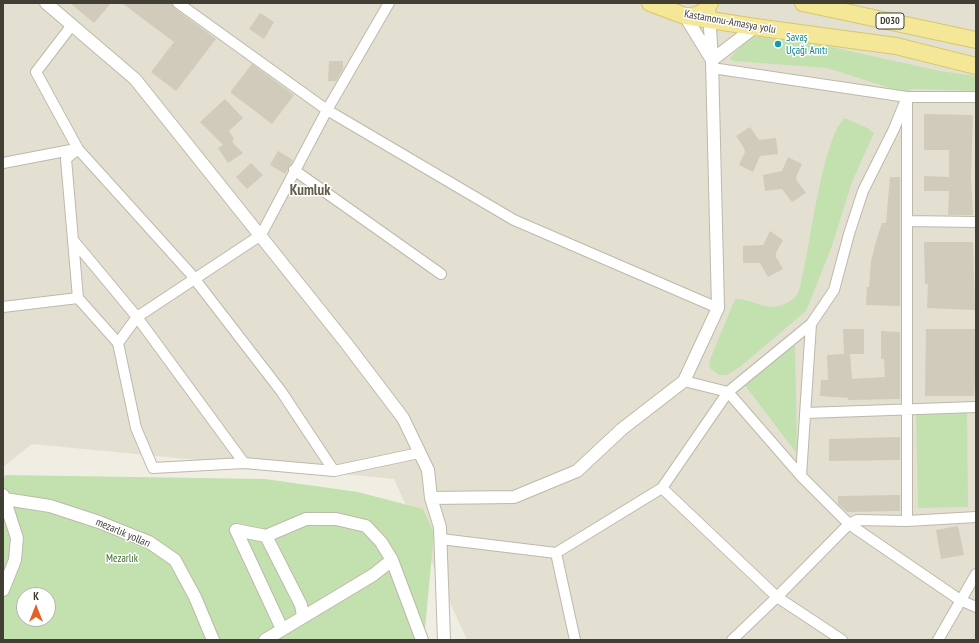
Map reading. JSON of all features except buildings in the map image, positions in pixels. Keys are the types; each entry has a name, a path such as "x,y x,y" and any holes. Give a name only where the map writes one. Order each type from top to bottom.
{"main road":[{"name":"Kastamonu-Amasya yolu","path":"650,3 685,16"},
{"path":"671,3 679,13 685,16 698,15 709,9"},
{"name":"D030","path":"803,3 976,40"},
{"name":"Kastamonu-Amasya yolu","path":"709,9 755,28 896,46 976,66"}],"street":[{"path":"46,3 135,79 248,222 261,235 403,418 428,470 431,498 440,527 442,639"},
{"path":"178,3 327,110 514,220 718,308"},
{"path":"118,343 137,317 261,235 327,110 389,3"},
{"path":"431,498 514,497 577,471 622,429 684,381 718,308 712,64 709,9"},
{"path":"685,16 712,64"},
{"path":"72,25 36,72 78,149 195,280 280,391 334,471"},
{"path":"712,64 755,28"},
{"path":"712,64 907,97 976,97"},
{"path":"907,97 907,521"},
{"path":"441,539 556,553 662,488 728,392 810,324 834,290 849,234 863,191 894,129 907,97"},
{"path":"3,163 78,149"},
{"path":"78,149 66,159 78,298 118,343 136,428 153,468 244,463 334,471 420,453"},
{"path":"294,170 441,274"},
{"path":"907,221 976,222"},
{"path":"73,240 137,317 244,463"},
{"path":"3,307 78,298"},
{"path":"800,476 810,324"},
{"path":"684,381 728,392 800,476 849,524 960,600 976,607"},
{"path":"805,413 976,407"},
{"path":"662,488 777,597 842,640"},
{"name":"mezarlık yolları","path":"3,590 15,560 17,538 4,497 50,506 149,542 174,560 195,597 213,640"},
{"path":"732,640 849,524 857,520 907,521 976,517"},
{"path":"282,629 236,530 266,536 306,519 336,519 366,526 381,542 392,560 422,640"},
{"path":"266,536 300,605 303,616"},
{"path":"556,553 575,640"},
{"path":"265,640 373,574 392,560"},
{"path":"938,640 960,600 971,590 976,574"}],"shaded area":[{"path":"3,3 976,3 976,640 467,640 394,479 32,444 3,467"}],"green space":[{"path":"750,36 827,46 940,71 976,76 976,91 915,89 903,92 827,68 733,61 730,58"},
{"path":"845,118 867,128 874,133 852,182 832,246 806,311 741,366 727,375 719,375 710,368 709,362 735,299 746,300 773,307 787,303 794,299 800,289 819,188 825,165 837,128"},
{"path":"795,345 797,454 744,384"},
{"path":"967,411 968,507 918,508 916,412"},
{"name":"Mezarlık","path":"6,475 265,479 358,492 423,509 434,533 424,640 3,640 3,478"}],"place":[{"name":"Savaş Uçağı Anıtı","path":"778,44"}],"district":[{"name":"Kumluk","path":"310,191"}]}
